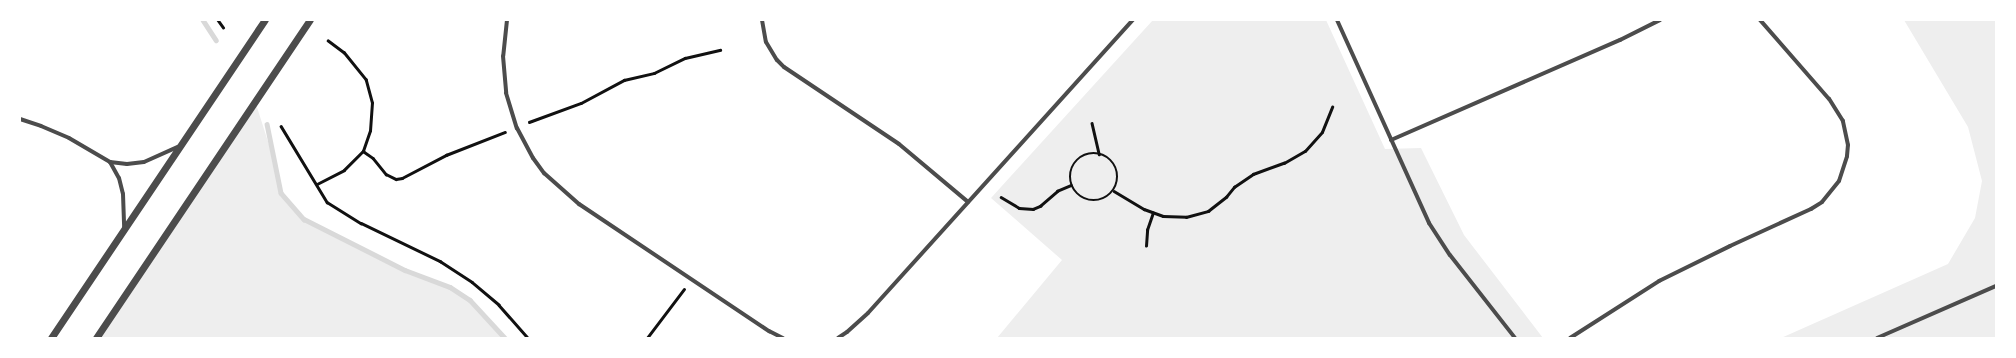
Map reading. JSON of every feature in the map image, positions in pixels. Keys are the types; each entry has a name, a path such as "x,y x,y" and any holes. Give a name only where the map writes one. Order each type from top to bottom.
{"street":[{"path":"50,338 265,20"},
{"path":"96,338 310,20"},
{"path":"507,20 503,56 506,93 516,128 533,158 544,172 579,204 769,331 783,338"},
{"path":"762,20 766,42 776,60 784,67 899,144 968,202"},
{"path":"838,338 868,313 1133,20"},
{"path":"1337,20 1420,207 1439,238 1515,338"},
{"path":"1391,140 1620,40 1660,20"},
{"path":"1570,338 1659,281 1730,246 1811,209 1831,192 1838,181 1847,156 1848,145 1843,121 1829,99 1760,20"},
{"path":"20,119 69,138 110,162 127,164 144,162 180,146"},
{"path":"110,162 119,178 123,194 124,228"},
{"path":"1877,338 1996,286"}],"path":[{"path":"218,20 223,27"},
{"path":"317,184 344,170 363,151 370,131 372,103 366,80 344,53 328,41"},
{"path":"529,122 581,103 624,80 654,73 685,58 720,50"},
{"path":"1114,191 1153,213 1168,217 1186,217 1208,211 1238,184 1252,174 1284,163 1306,151 1322,132 1332,107"},
{"path":"1092,123 1099,154"},
{"path":"281,126 327,202 361,223 440,261 472,282 499,306 528,338"},
{"path":"363,151 373,158 386,174 396,179 402,178 446,155 506,132"},
{"path":"1088,154 1099,154 1111,160 1115,167 1117,183 1114,191 1102,200 1094,201 1080,197 1071,185 1070,170 1080,157 1088,154"},
{"path":"1000,197 1019,208 1033,209 1040,206 1057,191 1071,185"},
{"path":"1146,246 1147,230 1153,213"},
{"path":"647,338 684,289"}],"shaded area":[{"path":"1153,20 1326,20 1385,149 1421,148 1464,235 1543,338 997,338 1062,260 991,198"},
{"path":"1904,20 1996,20 1996,338 1781,338 1948,264 1975,218 1982,181 1968,127"},
{"path":"256,104 278,173 281,193 304,219 405,270 450,287 470,300 505,338 98,338"}],"waterway":[{"path":"203,20 216,40"},
{"path":"267,124 281,193 304,219 405,270 450,287 470,300 505,338"}]}
